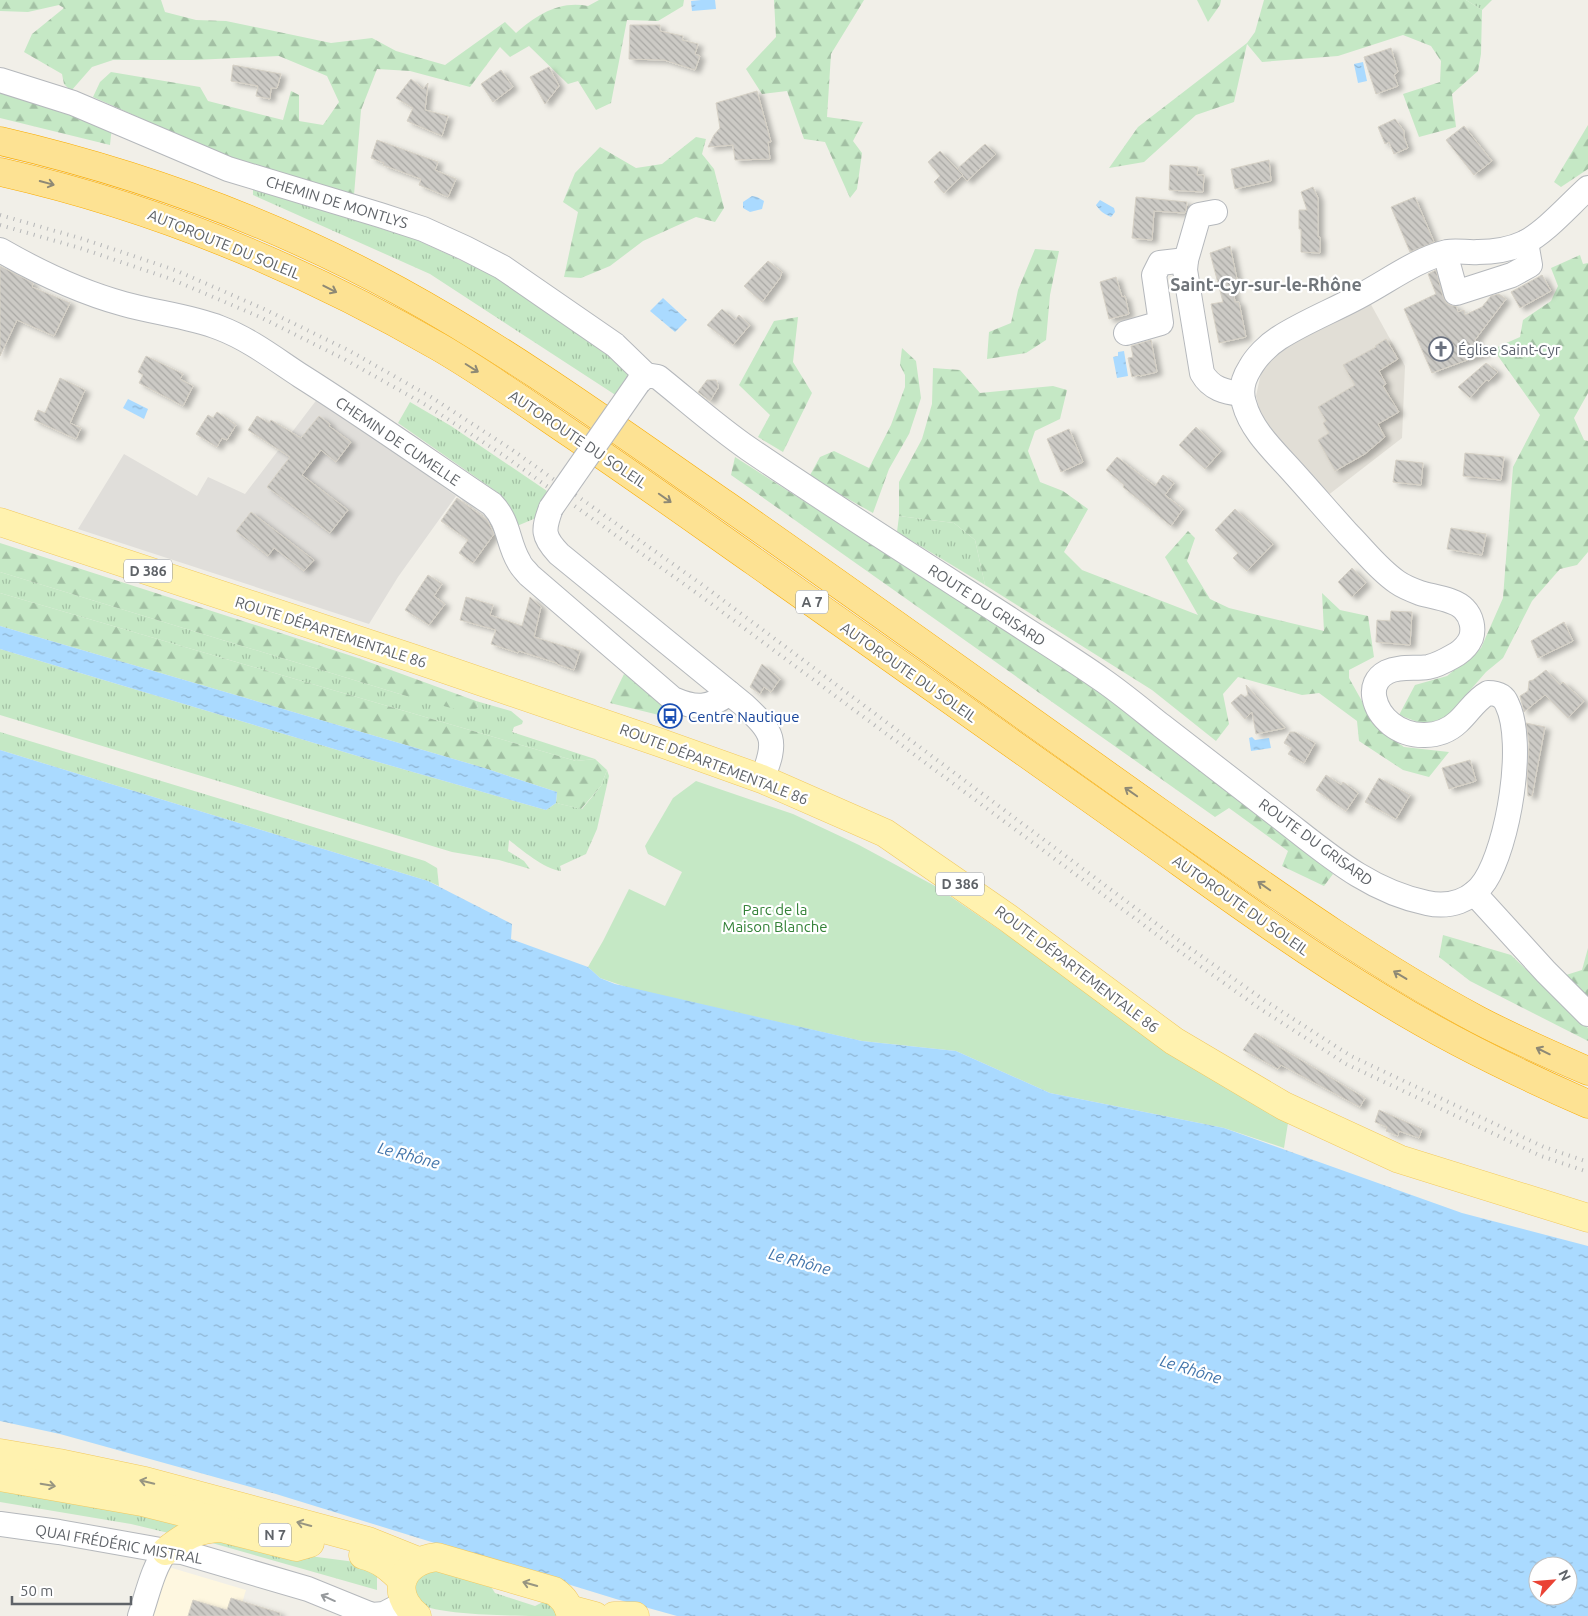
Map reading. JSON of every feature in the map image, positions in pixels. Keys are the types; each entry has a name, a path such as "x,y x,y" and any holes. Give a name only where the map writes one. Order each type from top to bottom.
{"highway":[{"name":"AUTOROUTE DU SOLEIL","path":"0,141 105,169 170,190 251,221 318,250 397,290 456,324 530,370 649,451 1181,828 1337,936 1397,973 1480,1020 1588,1071"},
{"name":"AUTOROUTE DU SOLEIL","path":"0,172 87,194 161,218 242,249 304,276 441,348 622,468 1323,962 1383,1000 1464,1045 1545,1086 1588,1104"}],"main road":[{"name":"ROUTE DÉPARTEMENTALE 86","path":"0,522 468,677 762,779 885,833 1008,918 1174,1041 1284,1106 1399,1159 1588,1218"},
{"name":"N 7","path":"0,1453 145,1481 368,1541 410,1590"},
{"name":"N 7","path":"0,1477 142,1502 377,1560 385,1564 410,1590"},
{"path":"166,1551 188,1535 214,1528 221,1528 296,1547 310,1544"},
{"name":"N 7","path":"410,1590 426,1558 437,1557 554,1591 564,1598 578,1614"},
{"path":"614,1616 635,1616"}],"street":[{"name":"CHEMIN DE MONTLYS","path":"0,80 80,106 228,169 380,214 466,248 502,267 615,345 642,379"},
{"path":"1215,212 1199,215 1185,270 1202,373 1208,382 1216,388 1227,393 1242,394 1244,378 1251,366 1264,350 1277,339 1424,260 1454,251 1480,252 1501,250 1526,242 1588,188"},
{"path":"1445,253 1456,293 1512,275 1530,265 1526,242"},
{"name":"CHEMIN DE CUMELLE","path":"0,250 57,280 88,293 126,305 219,327 249,343 326,392 492,504 500,513 506,525 519,563 529,575 673,699 690,705 704,706 710,705 729,693"},
{"path":"1126,333 1161,323 1154,275 1160,263 1186,260"},
{"name":"ROUTE DU GRISARD","path":"642,379 658,378 746,447 1104,681 1366,881 1400,897 1434,905 1464,900 1474,893 1485,881 1498,853 1510,805 1514,762 1513,727 1508,706 1505,700 1498,694 1488,693 1477,700 1457,724 1442,732 1425,736 1407,734 1391,725 1378,712 1374,700 1374,687 1385,673 1394,669 1430,666 1444,662 1461,651 1469,643 1472,632 1469,616 1463,608 1454,603 1408,589 1395,581 1382,569 1325,509 1262,437 1250,418 1242,394"},
{"path":"642,379 551,508 545,524 545,534 551,546 567,560 759,719 770,735 772,748 762,779"},
{"path":"1474,893 1546,972 1588,1014"},
{"name":"QUAI FRÉDÉRIC MISTRAL","path":"0,1524 182,1552 308,1588 372,1615 384,1614 410,1590"},
{"path":"140,1616 159,1559 166,1551"}],"shaded area":[{"path":"1369,301 1405,366 1402,438 1327,496 1263,424 1256,396 1261,373 1267,362 1294,341"},
{"path":"318,398 456,496 398,577 369,624 78,529 124,454 197,496 208,477 245,494"},
{"path":"172,1568 246,1590 238,1616 151,1616 165,1570"}],"green space":[{"path":"0,0 161,0 165,12 196,20 226,21 331,43 372,38 396,51 445,65 505,22 516,33 540,15 558,7 568,5 588,6 599,0 684,0 683,6 658,21 627,20 611,103 596,110 578,81 568,84 529,46 510,57 500,47 470,87 410,71 377,69 361,110 354,195 227,159 93,97 100,82 111,72 200,87 208,101 283,120 291,91 299,95 299,121 323,125 339,102 327,76 279,56 195,60 113,60 92,67 71,91 64,84 62,74 24,52 32,34 64,8 59,5 28,12 0,11"},
{"path":"774,0 864,0 831,54 827,117 863,122 853,141 862,153 857,189 850,198 825,142 804,139 787,91 762,94 746,69 776,37"},
{"path":"1197,0 1221,0 1220,5 1208,22"},
{"path":"1264,0 1466,0 1482,10 1481,54 1478,71 1452,94 1456,127 1419,137 1403,94 1440,82 1441,61 1431,46 1403,35 1338,56 1262,62 1247,44 1234,102 1196,115 1144,162 1109,168 1138,127 1247,43 1255,32"},
{"path":"1466,0 1492,0 1482,10"},
{"path":"0,90 112,126 110,145 0,118"},
{"path":"1588,125 1588,169 1561,187 1554,182"},
{"path":"696,137 706,139 702,154 714,169 724,208 715,222 696,217 643,241 610,266 581,278 564,277 578,212 563,202 575,173 600,147 636,168 662,164"},
{"path":"253,188 417,240 512,284 625,368 630,378 617,396 430,274 253,195"},
{"path":"1035,249 1059,251 1050,295 1046,340 1026,353 987,359 989,332 1011,323 1018,290"},
{"path":"1580,255 1583,264 1588,263 1588,393 1574,418 1584,440 1588,441 1588,552 1577,565 1560,569 1532,601 1503,658 1486,672 1446,718 1423,724 1399,715 1415,685 1447,676 1481,648 1503,598 1513,467 1540,415 1493,349 1520,337 1523,320 1551,301 1558,286 1551,268"},
{"path":"798,317 793,362 812,393 783,452 758,437 770,415 739,385 774,321"},
{"path":"902,348 916,361 921,398 909,434 889,469 873,513 809,477 820,457 834,451 869,468 891,425 905,387 905,375 900,365"},
{"path":"933,368 960,370 980,393 1053,386 1067,390 1060,419 1035,431 1028,451 1040,482 1063,491 1088,509 1064,552 1082,570 1198,615 1165,557 1188,531 1195,538 1187,561 1210,599 1229,608 1324,631 1322,593 1340,610 1368,616 1374,657 1349,670 1349,678 1377,728 1404,747 1449,752 1429,777 1403,770 1359,741 1357,721 1319,693 1302,695 1238,677 1223,694 1229,724 1216,741 1152,690 985,585 975,540 954,523 899,516 899,482 922,439 932,404"},
{"path":"410,402 451,426 547,491 538,508 536,518 517,526 506,504 497,492 398,423"},
{"path":"735,457 1093,686 1333,874 1324,886 1282,866 1288,851 1229,808 1215,817 731,475"},
{"path":"899,516 954,523 975,540 985,585 897,532"},
{"path":"0,543 358,658 476,701 478,708 466,712 403,695 0,572"},
{"path":"0,572 403,695 478,708 476,701 511,711 523,721 522,724 514,727 512,732 595,759 576,761 0,593"},
{"path":"0,593 576,761 595,759 607,770 601,786 581,809 556,803 557,792 481,767 0,626"},
{"path":"0,649 371,760 546,810 556,803 582,809 601,786 607,770 609,776 597,829 586,854 560,866 561,871 554,870 541,863 509,840 508,851 524,861 530,869 499,860 452,852 0,715"},
{"path":"624,674 665,704 663,716 610,703"},
{"path":"0,732 425,861 437,868 439,886 428,881 0,750"},
{"name":"Parc de la Maison Blanche","path":"696,781 793,814 859,845 935,886 1186,1062 1288,1123 1284,1148 1224,1128 1050,1093 956,1051 862,1041 632,989 600,978 588,967 629,889 665,906 682,872 648,854 645,846 673,798"},
{"path":"1443,935 1511,955 1588,1028 1588,1041 1470,981 1439,957"},
{"path":"1588,948 1588,1002 1566,975 1582,970"},
{"path":"0,1489 206,1522 177,1535 131,1524 0,1502"},
{"path":"205,1537 317,1557 363,1563 377,1569 377,1590 198,1539"},
{"path":"433,1570 490,1585 495,1593 535,1606 545,1601 550,1603 558,1616 469,1614 425,1606 417,1597 417,1582 418,1578"}],"water":[{"path":"715,0 716,9 692,11 691,1"},
{"path":"1363,62 1367,81 1358,83 1354,64"},
{"path":"752,196 764,201 762,209 750,212 743,208 743,202"},
{"path":"1100,200 1114,208 1115,212 1111,217 1102,212 1096,205"},
{"path":"663,298 687,320 675,332 650,311"},
{"path":"1124,351 1128,376 1117,378 1113,357 1118,356 1118,352"},
{"path":"128,399 148,409 144,419 123,408"},
{"path":"0,626 481,767 557,792 556,803 546,810 371,760 0,649"},
{"path":"1252,737 1255,740 1269,738 1271,748 1251,751 1249,738"},
{"name":"Le Rhône","path":"0,750 428,881 512,924 511,939 588,967 600,978 615,984 862,1041 956,1051 1050,1093 1224,1128 1462,1213 1588,1246 1588,1616 677,1616 276,1494 60,1434 0,1421"}],"building":[{"path":"630,25 660,25 660,31 683,36 682,40 698,44 695,54 700,56 695,70 664,60 629,59"},
{"path":"1391,48 1398,72 1394,75 1398,86 1376,94 1364,57"},
{"path":"233,65 281,74 277,88 271,88 270,99 256,96 258,86 231,81"},
{"path":"549,67 559,86 545,104 530,77"},
{"path":"501,70 513,87 493,102 481,84"},
{"path":"411,79 423,89 428,83 425,110 448,116 442,136 407,121 413,108 396,98"},
{"path":"757,91 771,142 768,142 770,159 735,160 733,145 708,147 720,128 716,103"},
{"path":"1395,119 1404,131 1408,148 1394,154 1389,142 1385,144 1378,127"},
{"path":"1464,126 1492,161 1474,175 1446,140"},
{"path":"377,140 438,162 435,170 456,179 448,197 419,185 421,179 383,165 384,163 371,158"},
{"path":"985,144 996,154 967,181 957,169"},
{"path":"940,151 963,175 944,193 934,182 940,176 928,162"},
{"path":"1269,160 1271,181 1235,189 1231,169"},
{"path":"1170,165 1198,167 1197,175 1204,175 1203,192 1169,190"},
{"path":"1313,187 1318,198 1320,253 1301,252 1299,210 1307,210 1301,192"},
{"path":"1136,197 1187,202 1186,210 1185,213 1154,211 1152,240 1132,238"},
{"path":"1415,197 1434,242 1410,252 1391,207"},
{"path":"1230,246 1237,279 1232,281 1235,302 1239,302 1246,337 1219,343 1211,304 1223,302 1210,253"},
{"path":"768,261 782,272 780,278 762,302 744,286"},
{"path":"0,266 33,283 32,287 70,303 54,336 17,320 0,356"},
{"path":"1436,270 1446,303 1456,306 1458,312 1464,310 1465,315 1482,307 1491,296 1499,294 1506,299 1475,340 1486,353 1432,373 1404,309 1436,294 1428,274"},
{"path":"1542,275 1551,291 1520,308 1511,292"},
{"path":"1116,277 1122,297 1125,296 1129,314 1109,319 1100,282"},
{"path":"722,309 735,320 739,315 750,325 733,345 707,325"},
{"path":"1386,339 1398,359 1379,371 1386,384 1383,386 1399,412 1378,424 1385,437 1365,454 1335,471 1318,440 1329,433 1323,423 1326,421 1318,407 1355,385 1343,365 1376,347"},
{"path":"1151,340 1157,372 1132,377 1128,358 1133,357 1131,346"},
{"path":"146,356 183,374 180,379 193,386 183,406 139,383 143,375 138,372"},
{"path":"1486,363 1498,372 1489,381 1486,380 1470,398 1458,387"},
{"path":"60,378 85,390 70,423 81,428 76,439 34,420 38,410 45,413"},
{"path":"707,380 716,380 718,385 710,401 698,392"},
{"path":"217,412 236,425 227,440 222,438 217,447 196,434 208,415 213,418"},
{"path":"257,416 269,423 271,420 301,438 319,416 351,442 336,462 321,450 302,475 348,510 330,533 267,487 290,457 248,430"},
{"path":"1196,427 1221,451 1205,469 1179,445"},
{"path":"1069,429 1083,462 1061,472 1047,439"},
{"path":"1465,453 1504,457 1501,480 1463,476"},
{"path":"1117,457 1155,486 1163,475 1174,483 1165,495 1183,509 1171,526 1123,487 1124,485 1106,470"},
{"path":"1396,460 1423,463 1421,485 1393,482"},
{"path":"457,498 487,520 494,534 473,563 459,553 468,540 441,521"},
{"path":"1235,509 1273,544 1247,571 1233,558 1238,553 1215,530"},
{"path":"251,512 314,560 304,571 274,548 268,556 236,531"},
{"path":"1451,528 1486,534 1482,555 1447,549"},
{"path":"1352,568 1366,583 1352,597 1338,582"},
{"path":"428,575 442,584 434,596 445,604 429,625 405,610"},
{"path":"466,597 493,605 490,615 522,626 530,597 541,607 534,637 580,651 574,670 519,651 518,653 491,644 496,630 460,620"},
{"path":"1391,611 1412,612 1410,645 1376,642 1377,620 1390,621"},
{"path":"1564,622 1573,641 1538,658 1531,641"},
{"path":"762,664 780,679 771,692 764,687 760,694 750,687"},
{"path":"1546,670 1560,685 1563,682 1584,701 1568,718 1545,695 1524,712 1520,696 1528,691 1529,681"},
{"path":"1246,685 1285,728 1256,734 1252,712 1245,719 1231,703 1241,694 1245,697 1248,695"},
{"path":"1526,723 1545,727 1532,796 1528,796 1529,743"},
{"path":"1290,732 1295,732 1315,743 1304,763 1288,754 1292,748 1284,743"},
{"path":"1470,760 1476,781 1449,789 1442,768"},
{"path":"1326,775 1341,785 1343,782 1358,793 1346,811 1316,790"},
{"path":"1379,778 1410,795 1396,819 1365,802"},
{"path":"1255,1033 1365,1098 1360,1107 1281,1065 1278,1069 1243,1050"},
{"path":"1379,1110 1422,1129 1419,1138 1399,1131 1398,1136 1386,1131 1387,1127 1375,1122"},
{"path":"231,1598 280,1613 280,1616 188,1616 193,1600 227,1610"}],"railway":[{"path":"0,215 83,239 175,270 264,309 348,350 431,397 511,449 704,586 1177,939 1264,1000 1351,1056 1544,1147 1588,1162"},
{"path":"0,225 80,248 171,279 260,317 344,359 426,405 506,457 698,594 1172,946 1259,1008 1346,1064 1541,1156 1588,1172"}],"place":[{"name":"Église Saint-Cyr","path":"1441,349"},
{"name":"Centre Nautique","path":"670,716"}],"district":[{"name":"Saint-Cyr-sur-le-Rhône","path":"1266,284"}]}
